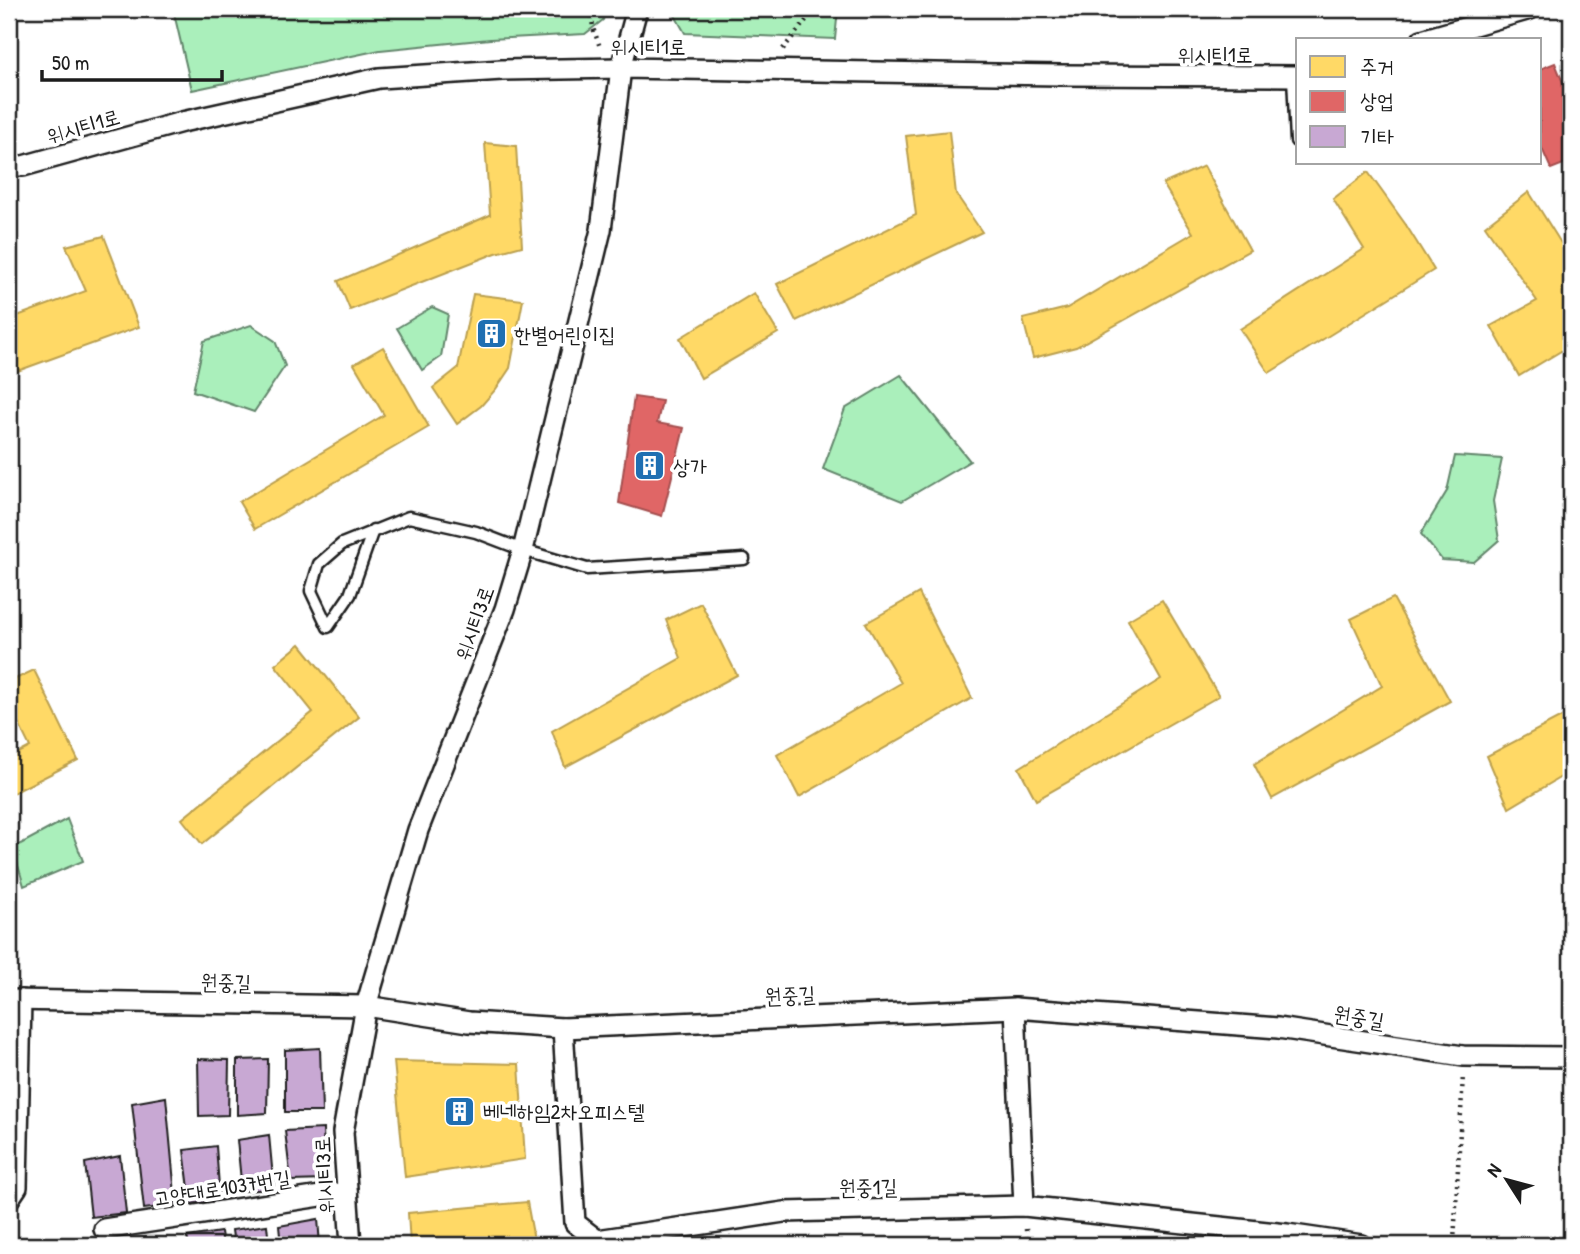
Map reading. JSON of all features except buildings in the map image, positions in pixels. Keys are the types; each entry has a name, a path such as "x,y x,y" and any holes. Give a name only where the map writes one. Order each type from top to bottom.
{"street":[{"name":"위시티3로","path":"351,1245 343,1132 366,1006 418,830 505,609 523,550 601,230 621,68 637,9"},
{"path":"1429,38 1530,9"},
{"name":"위시티1로","path":"9,166 23,166 182,122 379,78 502,70 621,68 1296,76"},
{"path":"9,1199 17,1187 15,1000"},
{"name":"원중길","path":"15,1000 366,1006 469,1023 563,1028 1015,1008 1278,1028 1463,1056 1571,1057"},
{"path":"1015,1008 1024,1206"},
{"name":"원중1길","path":"563,1028 575,1223 597,1240 784,1212 1024,1206 1274,1232 1362,1245"},
{"name":"고양대로1037번길","path":"104,1229 347,1192"}],"lane":[{"path":"1296,76 1296,141"},
{"path":"373,530 350,595 328,628 311,591 319,564 342,544 373,530 409,517 476,532 523,550 587,569 744,559"}],"path":[{"path":"591,9 600,48"},
{"path":"782,49 815,9"},
{"path":"1454,1242 1463,1074"},
{"path":"1026,1229 1027,1245"}],"green space":[{"path":"173,9 606,9 603,20 585,34 490,39 380,50 192,90"},
{"path":"674,9 838,9 835,39 685,33 673,12"},
{"path":"432,307 448,314 441,357 422,370 397,328"},
{"path":"251,325 275,341 285,366 254,412 193,391 204,341"},
{"path":"901,375 970,461 902,501 823,469 845,409"},
{"path":"1455,456 1502,459 1493,501 1499,540 1474,562 1442,560 1421,534 1447,491"},
{"path":"67,819 83,861 24,886 13,848"}],"place":[{"name":"한별어린이집","path":"491,334"},
{"name":"상가","path":"650,466"},
{"name":"베네하임2차오피스텔","path":"460,1111"}]}
